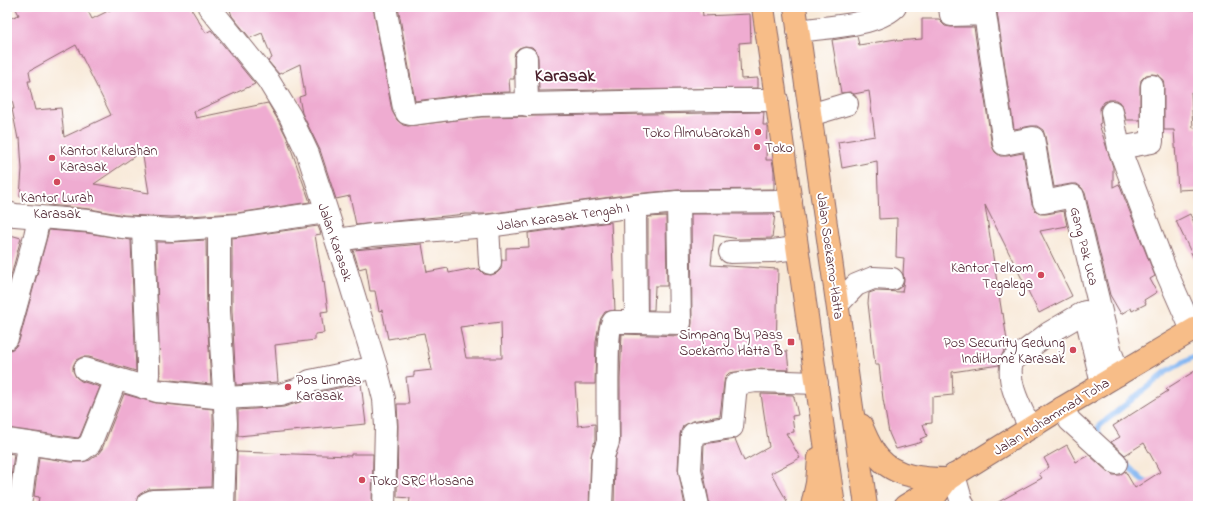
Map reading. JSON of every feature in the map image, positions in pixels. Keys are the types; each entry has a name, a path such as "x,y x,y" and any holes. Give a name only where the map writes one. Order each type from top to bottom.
{"main road":[{"path":"763,7 822,412 834,506"},
{"name":"Jalan Soekarno-Hatta","path":"795,7 866,506"},
{"name":"Jalan Mohammad Toha","path":"905,506 1062,408 1195,329"},
{"path":"852,402 868,441 878,458 887,465 898,471 913,476 930,479 951,477"},
{"path":"812,506 817,483 822,412"},
{"path":"928,506 951,477"}],"street":[{"name":"Jalan Karasak","path":"209,7 268,80 290,116 308,154 376,367 384,399 386,426 384,506"},
{"path":"386,7 404,108 411,114 480,105 777,100"},
{"path":"798,30 869,21 884,15 895,7"},
{"name":"Gang Pak Uca","path":"950,7 951,15 985,14 1004,144 1033,138 1044,202 1073,196 1111,353 1111,379"},
{"path":"526,58 527,105"},
{"path":"1118,148 1152,142 1152,86"},
{"path":"810,115 847,104"},
{"path":"1112,112 1118,148 1165,269 1195,329"},
{"name":"Jalan Karasak Tengah I","path":"336,240 372,235 488,226 634,206 678,202 791,201"},
{"path":"601,506 603,456 608,442 608,341 611,324 613,322 680,323 678,202"},
{"path":"634,206 636,322"},
{"path":"11,214 172,230 238,226 326,212"},
{"path":"7,338 39,217"},
{"path":"148,506 148,504 153,501 223,502 226,423 219,311 219,226"},
{"path":"488,226 490,263"},
{"path":"143,228 148,363 148,375 145,388"},
{"path":"730,252 772,251 797,248"},
{"path":"838,304 856,285 873,278 892,279"},
{"path":"1030,428 1010,380 1010,368 1012,361 1049,332 1085,312 1111,379"},
{"path":"85,369 157,391 224,398 280,395 299,389 310,381 376,367"},
{"path":"7,440 82,450 90,444 116,379"},
{"path":"698,506 690,470 692,435 694,433 732,427 736,384 756,381 817,383"},
{"path":"1062,408 1070,421 1116,463"},
{"path":"20,506 28,443"},
{"path":"951,477 964,506"}],"building":[{"path":"15,7 86,7 92,19 116,7 190,7 206,33 211,30 255,84 194,112 196,118 268,103 287,138 310,202 237,213 172,217 124,215 90,209 48,205 49,200 20,197 22,169 20,138 18,139 12,109 14,109 7,79 7,19 19,15","holes":["76,45 111,115 64,137 61,108 35,110 28,81 31,81 29,71","142,151 149,193 94,184"]},
{"path":"229,7 373,7 392,111 397,120 403,125 408,126 481,117 764,112 763,125 767,125 766,160 772,160 774,171 774,189 677,190 633,194 487,214 466,214 356,225 350,196 336,199 320,150 302,113 299,97 305,95 300,64 279,74 268,61 272,58 262,33 250,38 232,16"},
{"path":"398,7 702,7 703,16 750,14 751,42 739,43 741,79 758,78 758,88 539,91 537,52 532,47 525,46 519,48 515,52 514,79 509,79 510,92 478,93 415,101"},
{"path":"995,7 1177,7 1198,11 1198,78 1195,92 1191,92 1193,128 1198,127 1198,189 1178,190 1174,130 1164,130 1164,86 1163,80 1159,75 1146,75 1141,80 1140,120 1126,120 1122,104 1116,100 1104,102 1100,108 1101,123 1099,124 1113,167 1113,187 1119,184 1155,276 1150,279 1157,292 1144,300 1146,304 1132,311 1131,308 1121,314 1110,295 1085,193 1082,188 1077,184 1054,187 1043,130 1037,126 1014,129 997,12"},
{"path":"922,19 939,19 945,26 951,27 974,27 992,146 995,152 1000,156 1023,153 1032,204 1035,210 1040,214 1064,211 1067,226 1040,231 1072,296 1039,313 985,205 1008,348 1004,351 999,365 952,372 953,395 932,397 932,423 923,424 927,436 920,439 922,442 896,449 889,433 879,365 875,365 868,303 869,293 875,291 902,292 904,280 904,258 896,257 897,218 879,219 877,161 842,168 838,142 875,136 869,91 854,94 850,92 841,93 832,40 857,36 859,45 896,39 897,41 922,39"},
{"path":"691,214 775,214 772,238 739,239 714,235 711,265 778,269 776,353 787,351 789,370 754,369 729,373 725,377 720,416 692,421 683,426 680,434 678,469 685,506 614,506 615,458 620,442 622,334 680,336 686,334 691,329"},
{"path":"1190,214 1198,231 1198,267 1176,221"},
{"path":"666,216 667,286 655,286 654,310 648,310 648,217"},
{"path":"611,222 615,310 605,312 599,325 596,341 595,384 575,384 578,426 595,424 595,440 591,456 589,506 409,506 410,498 397,497 397,404 409,404 406,377 414,376 414,372 432,370 424,333 388,339 382,310 379,311 375,291 370,291 366,267 359,269 353,250 422,244 427,272 448,268 449,273 469,269 479,269 484,274 491,275 497,273 501,269 502,260 506,260 506,248 529,247 528,233","holes":["501,322 502,358 466,358 460,327"]},
{"path":"318,226 321,234 315,235 328,311 321,312 324,333 315,334 315,340 275,345 278,382 236,385 232,311 232,238"},
{"path":"49,230 87,233 131,240 136,371 89,357 82,357 76,360 73,366 73,371 76,377 81,381 100,387 78,438 7,428 7,350 11,350 15,347 19,341"},
{"path":"7,234 21,238 7,291"},
{"path":"206,240 207,312 211,384 160,379 156,242"},
{"path":"1198,369 1198,506 991,506 1042,478 1039,474 1049,467 1044,458 1067,445 1076,462 1089,455 1113,475 1120,475 1125,471 1135,488 1160,472 1144,443 1125,455 1111,442 1120,437 1113,426 1168,391 1166,389"},
{"path":"361,383 366,424 238,436 238,410 284,407 303,401 315,393"},
{"path":"124,394 156,403 213,409 211,487 149,489 138,496 136,506 67,506 38,503 39,497 34,496 39,457 71,462 90,460 102,449"},
{"path":"761,394 793,395 794,397 798,415 792,416 794,432 786,433 800,458 771,473 787,501 779,506 710,506 703,469 704,444 735,439 744,461 769,447"},
{"path":"237,452 351,456 351,454 373,454 372,506 236,506"},
{"path":"7,453 14,454 9,493 7,493"}],"waterway":[{"path":"1187,304 1198,298"},
{"path":"1101,438 1098,431 1099,426 1166,372 1198,354"},
{"path":"1122,460 1142,480 1152,485"}],"place":[{"name":"Toko Almubarokah","path":"758,132"},
{"name":"Toko","path":"757,147"},
{"name":"Kantor Kelurahan Karasak","path":"52,158"},
{"name":"Kantor Lurah Karasak","path":"57,182"},
{"name":"Kantor Telkom Tegalega","path":"1041,275"},
{"name":"Simpang By Pass Soekarno Hatta B","path":"791,342"},
{"name":"Pos Security Gedung IndiHome Karasak","path":"1073,350"},
{"name":"Pos Linmas Karasak","path":"288,387"},
{"name":"Toko SRC Hosana","path":"362,480"}],"district":[{"name":"Karasak","path":"565,75"}]}
